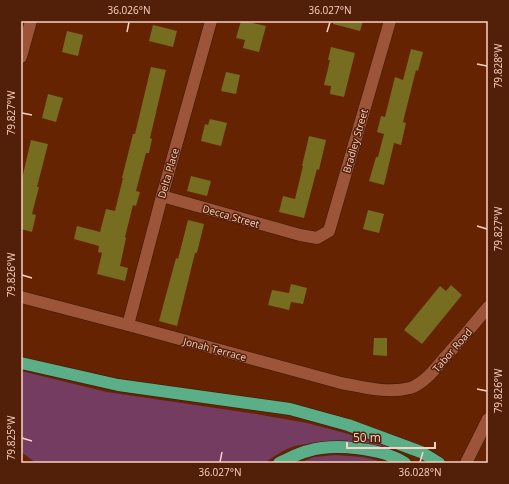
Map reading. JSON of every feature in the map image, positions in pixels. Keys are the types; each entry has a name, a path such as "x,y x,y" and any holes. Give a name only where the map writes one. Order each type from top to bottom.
{"highway":[{"path":"21,363 118,385 290,410 348,425 421,452 439,463"},
{"path":"280,463 308,450 338,446 373,451 399,459 405,463"}],"street":[{"path":"21,57 31,21"},
{"name":"Delta Place","path":"128,325 211,21"},
{"name":"Bradley Street","path":"300,235 317,238 329,231 390,21"},
{"name":"Decca Street","path":"162,196 300,235"},
{"name":"Jonah Terrace","path":"21,298 128,325 341,383 390,391 411,387"},
{"name":"Tabor Road","path":"411,387 427,377 461,340 488,307"},
{"path":"466,463 488,419"}],"shaded area":[{"path":"21,371 107,392 307,423 345,433 391,448 390,451 349,442 318,442 289,448 265,463 36,463 21,452"},
{"path":"336,455 363,457 387,463 298,463 314,457"}],"building":[{"path":"241,21 266,26 259,52 243,48 245,40 236,38"},
{"path":"334,21 363,21 360,31 333,24"},
{"path":"153,25 177,31 173,47 149,41"},
{"path":"67,31 83,35 78,56 62,52"},
{"path":"331,47 355,53 344,97 330,94 331,86 324,85 330,60 328,60"},
{"path":"411,49 423,52 418,71 416,70 403,122 406,123 401,145 394,143 384,185 369,181 376,157 378,157 384,134 377,132 381,116 385,117 395,77 403,80"},
{"path":"151,67 166,70 150,138 152,139 149,153 146,153 136,191 140,192 136,206 133,205 125,237 120,266 128,268 125,281 97,274 102,253 98,252 99,246 74,239 77,226 100,232 106,209 115,211 133,134 135,134"},
{"path":"226,72 240,75 236,94 221,91"},
{"path":"48,94 63,98 56,122 42,118"},
{"path":"210,119 227,123 221,146 201,141 205,124 208,125"},
{"path":"309,136 326,140 319,170 317,169 304,218 279,212 283,196 295,199"},
{"path":"31,140 48,144 32,214 36,215 32,232 21,229 21,183"},
{"path":"191,176 211,181 207,196 187,191"},
{"path":"368,210 384,214 379,233 363,229"},
{"path":"188,220 204,224 197,253 195,253 177,326 159,321"},
{"path":"291,284 307,288 303,304 291,302 289,310 268,305 272,290 289,293"},
{"path":"451,285 462,295 422,344 404,330 440,286 446,291"},
{"path":"374,338 387,338 387,356 373,355"}]}
